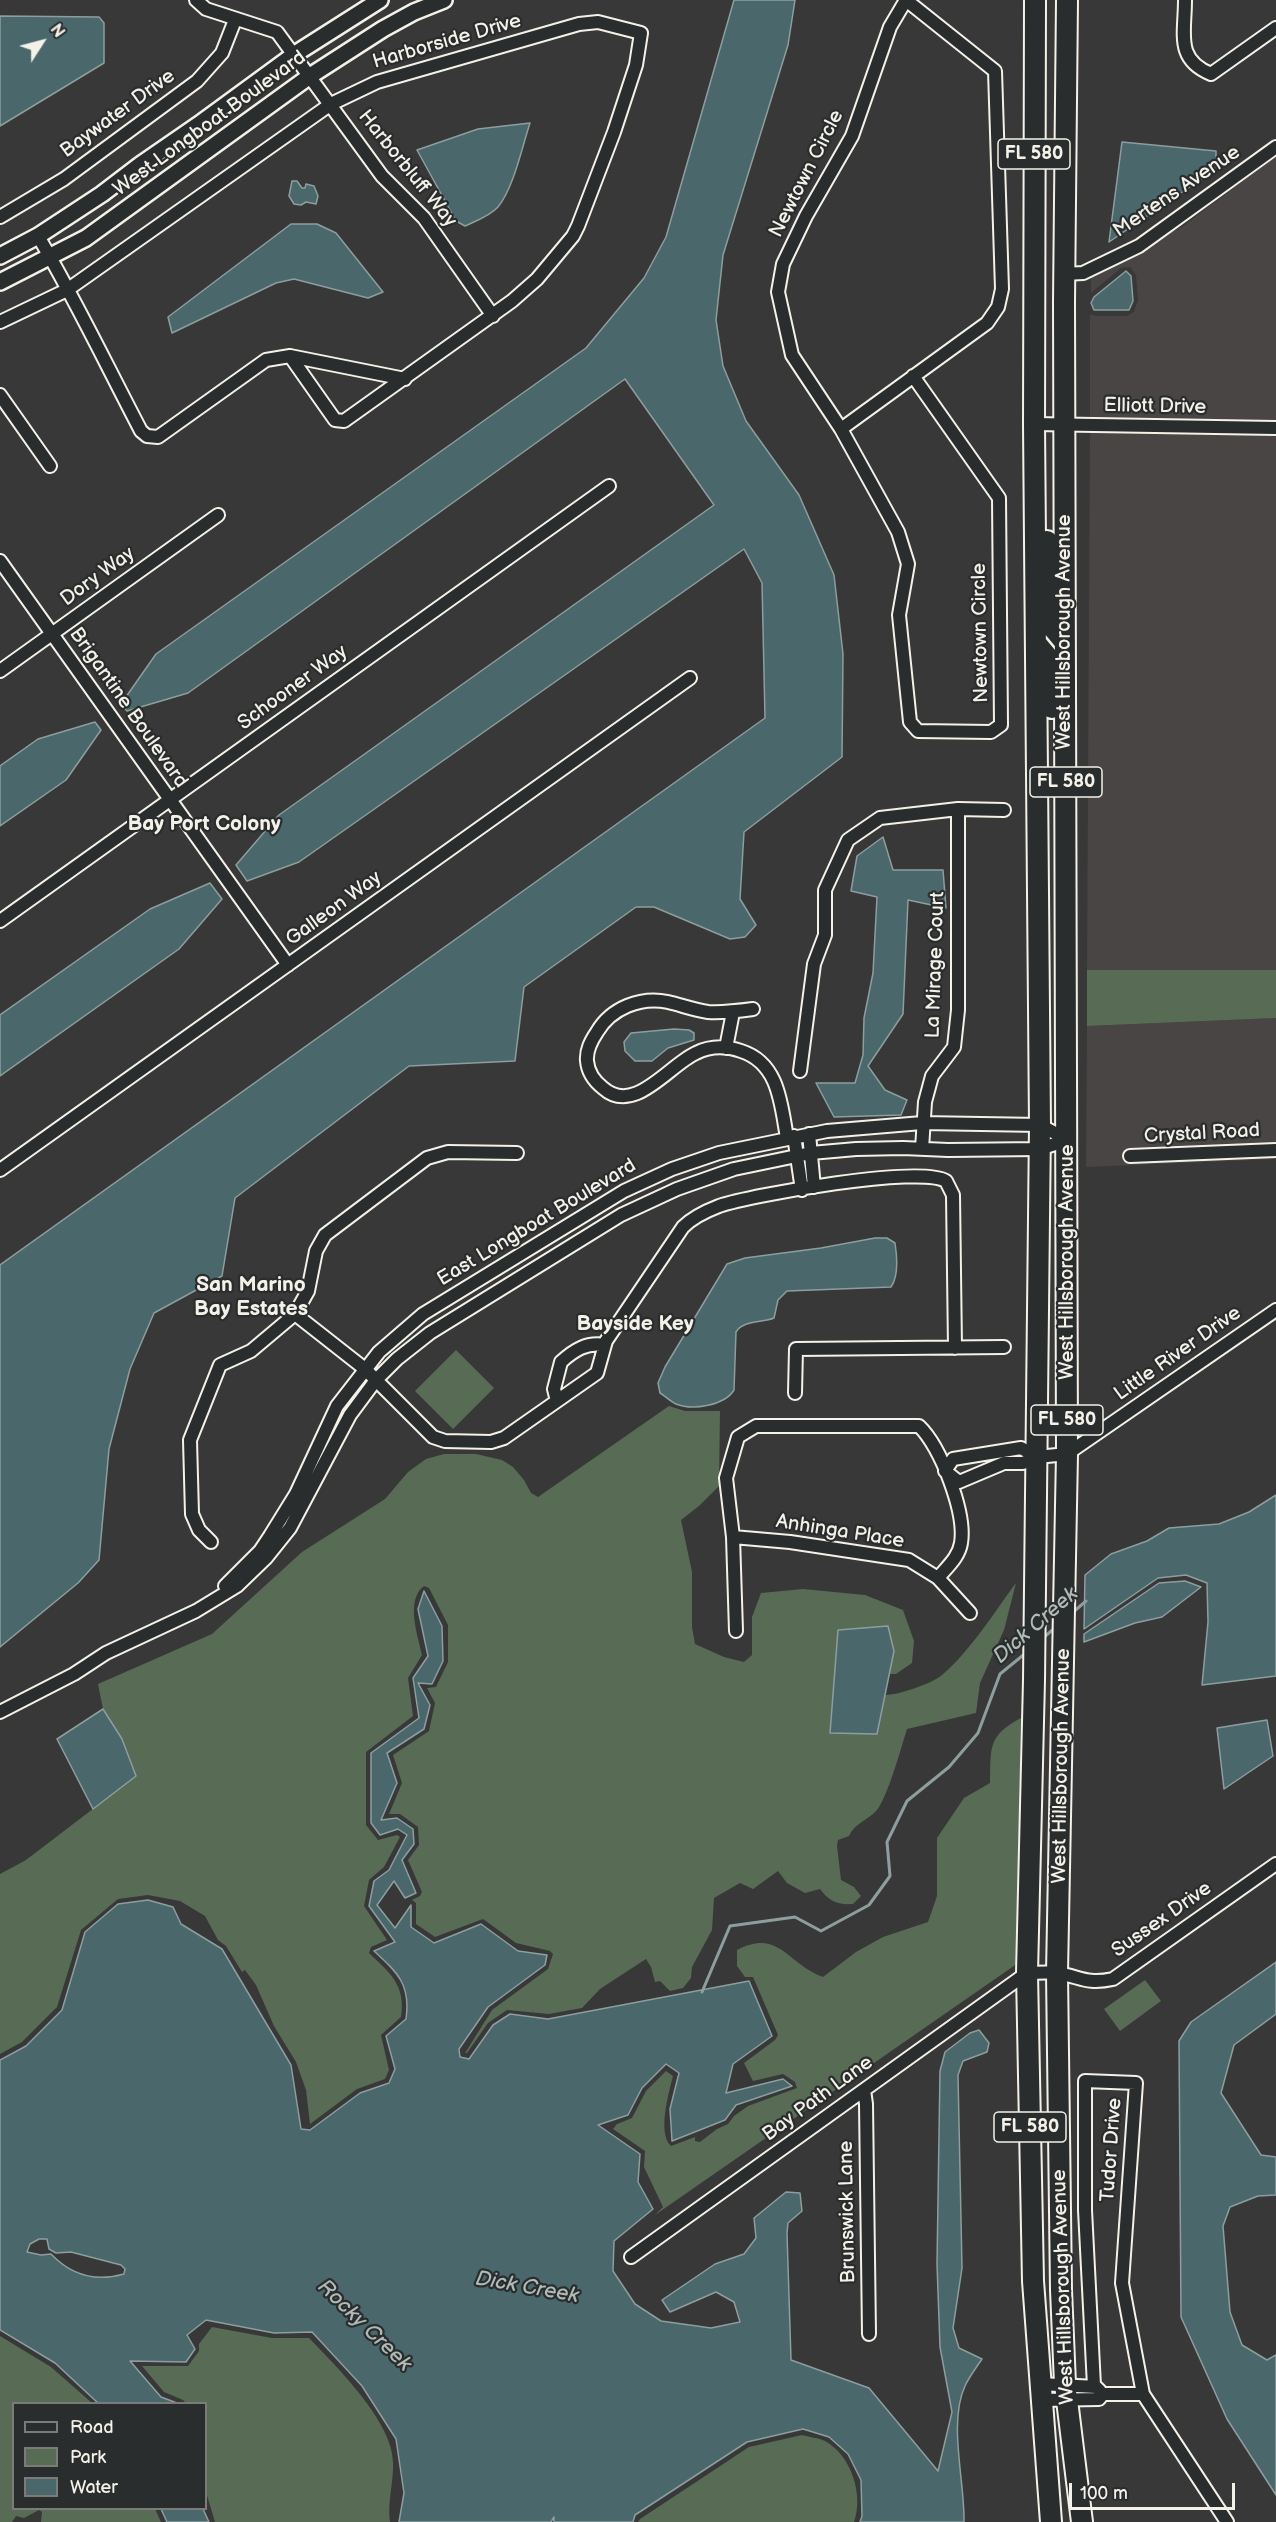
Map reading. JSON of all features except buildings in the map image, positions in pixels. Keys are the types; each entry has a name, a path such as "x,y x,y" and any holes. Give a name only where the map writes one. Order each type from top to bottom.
{"main road":[{"name":"West Hillsborough Avenue","path":"1035,0 1034,424 1040,1125 1034,1680 1027,1973 1033,2280 1051,2522"},
{"name":"West Hillsborough Avenue","path":"1067,0 1064,274 1067,1454 1057,1973 1061,2290 1066,2392 1082,2522"},
{"path":"1035,498 1048,544 1053,628 1065,642"},
{"path":"1036,643 1051,661 1053,790 1066,815"}],"street":[{"name":"Harborbluff Way","path":"196,0 206,9 277,32 382,176 424,218 493,316"},
{"name":"West Longboat Boulevard","path":"0,256 39,236 102,194 295,54 380,0"},
{"name":"West Longboat Boulevard","path":"0,282 51,257 105,225 310,76 383,29 414,12 444,0"},
{"name":"Newtown Circle","path":"841,429 913,376 987,323 998,307 1002,289 994,71 906,0 890,27 852,136 806,216 783,264 778,292 792,355 841,429 898,532 908,564 899,615 910,722 918,730 991,732 1001,725 999,498 913,376"},
{"path":"1185,0 1185,55 1196,68 1211,74 1276,28"},
{"name":"Baywater Drive","path":"0,217 64,179 197,81 222,53 235,20"},
{"name":"Harborside Drive","path":"0,322 67,291 331,105 377,82 579,24 598,22 641,33 636,65 625,99 578,226 573,236 537,279 493,316 344,421 335,420 290,356"},
{"name":"Mertens Avenue","path":"1064,274 1083,273 1139,246 1276,147"},
{"path":"39,236 141,431 147,436 158,437 266,360 290,356 405,379"},
{"path":"0,395 50,466"},
{"name":"Elliott Drive","path":"1034,424 1276,428"},
{"name":"Schooner Way","path":"0,921 609,486"},
{"name":"Dory Way","path":"0,671 218,515"},
{"name":"Brigantine Boulevard","path":"0,561 288,965"},
{"name":"Galleon Way","path":"0,1170 690,678"},
{"path":"800,1071 814,964 825,935 825,890 849,840 880,818 958,809 1004,810"},
{"name":"La Mirage Court","path":"922,1149 922,1123 932,1076 954,1047 958,1010 958,809"},
{"path":"753,1009 734,1012 702,1011 658,1001 630,1005 614,1013 600,1026 590,1044 587,1060 591,1075 601,1087 614,1096 622,1097 645,1089 699,1051 726,1048 746,1053 763,1064 770,1072 779,1093 790,1137 808,1189"},
{"path":"726,1048 734,1012"},
{"name":"East Longboat Boulevard","path":"204,1606 246,1565 270,1536 296,1494 330,1419 365,1369 395,1337 423,1314 597,1206 650,1179 694,1161 744,1146 809,1134 922,1123 1040,1125 1068,1140"},
{"path":"808,1189 811,1153 809,1134"},
{"name":"East Longboat Boulevard","path":"0,1712 74,1674 106,1653 172,1624 237,1586 279,1543 308,1499 350,1415 376,1380 397,1359 430,1333 621,1215 658,1197 715,1176 811,1153 856,1149 1039,1149 1068,1140"},
{"name":"Crystal Road","path":"1130,1156 1276,1150"},
{"path":"211,1542 199,1530 192,1514 190,1440 220,1365 251,1351 295,1314 308,1291 316,1251 325,1235 427,1158 448,1152 517,1153"},
{"path":"295,1314 365,1369 433,1437 451,1442 498,1441 597,1373 604,1345 676,1236 690,1220 732,1202 893,1176 921,1175 937,1176 950,1185 953,1195 955,1348"},
{"name":"Little River Drive","path":"1037,1457 1067,1454 1276,1310"},
{"path":"557,1401 554,1389 561,1362 585,1346 604,1345"},
{"path":"795,1393 796,1349 1004,1347"},
{"path":"736,1631 733,1537 726,1478 738,1437 756,1426 919,1426 930,1437 945,1471 961,1518 962,1543 958,1555 938,1578"},
{"path":"945,1471 953,1459 1021,1448 1037,1457"},
{"path":"970,1456 974,1476"},
{"path":"945,1471 959,1482 1004,1463 1023,1463 1037,1457"},
{"name":"Anhinga Place","path":"733,1537 790,1542 909,1560 938,1578 970,1613"},
{"name":"Sussex Drive","path":"1027,1973 1057,1973 1080,1980 1098,1982 1113,1979 1276,1864"},
{"name":"Bay Path Lane","path":"631,2257 1027,1973"},
{"name":"Tudor Drive","path":"1098,2390 1086,2222 1085,2081 1136,2083 1122,2283 1143,2394 1227,2522"},
{"name":"Brunswick Lane","path":"864,2090 868,2334"},
{"path":"1040,2392 1066,2392 1099,2399 1098,2390 1143,2394"}],"shaded area":[{"path":"1276,156 1276,422 1090,419 1090,314 1127,316 1134,312 1138,300 1136,275 1130,267 1121,268 1091,293 1091,276 1182,227"},
{"path":"1090,431 1276,434 1276,970 1087,970"},
{"path":"1276,1018 1276,1144 1125,1151 1123,1162 1276,1156 1276,1159 1086,1167 1087,1026"}],"green space":[{"path":"1087,970 1276,970 1276,1018 1087,1026"},
{"path":"456,1350 494,1388 453,1429 415,1391"},
{"path":"669,1406 685,1411 720,1411 719,1486 681,1520 692,1572 692,1627 695,1644 724,1657 744,1662 752,1655 752,1617 761,1593 803,1589 865,1595 903,1610 914,1641 912,1663 896,1674 889,1674 894,1650 888,1626 877,1628 877,1733 885,1695 914,1688 942,1675 972,1643 1016,1583 1004,1630 980,1683 976,1713 907,1729 894,1771 877,1810 849,1836 838,1840 841,1880 854,1887 861,1896 853,1904 834,1901 820,1889 805,1893 787,1883 778,1871 753,1889 740,1883 714,1898 712,1930 692,1967 691,1978 683,1988 670,1991 660,1981 655,1982 646,1959 600,1989 582,2008 549,2014 507,2010 488,2023 465,2053 492,2010 548,1969 553,1954 550,1951 516,1943 483,1919 435,1937 416,1924 416,1903 412,1900 420,1896 422,1892 408,1860 419,1845 418,1827 400,1814 389,1814 402,1783 393,1755 429,1731 435,1703 427,1688 436,1687 448,1662 448,1625 429,1588 424,1586 418,1592 414,1609 422,1655 408,1678 413,1716 366,1752 366,1825 378,1840 397,1835 400,1837 384,1867 369,1880 364,1906 387,1940 371,1947 369,1953 395,1980 401,1996 401,2017 381,2035 389,2070 385,2079 357,2089 310,2124 306,2090 296,2062 274,2026 256,1985 245,1970 242,1972 226,1946 218,1940 205,1916 180,1901 148,1895 118,1899 81,1930 57,2007 22,2042 0,2054 0,1874 26,1860 136,1776 122,1739 103,1709 98,1684 212,1634 302,1552 385,1499 408,1472 426,1459 444,1454 476,1454 502,1460 513,1467 531,1493 538,1497"},
{"path":"1021,1718 1019,1822 1021,1961 655,2215 663,2207 644,2167 645,2151 613,2129 617,2124 632,2118 646,2091 666,2071 673,2076 664,2122 667,2140 671,2146 695,2137 695,2141 700,2142 728,2124 734,2116 748,2106 797,2088 795,2082 783,2074 753,2081 744,2063 775,2040 778,2035 753,1977 745,1977 737,1966 737,1950 751,1944 773,1945 823,1977 856,1952 883,1937 928,1922 937,1896 937,1838 964,1798 990,1783 993,1744 1002,1731"},
{"path":"1145,1980 1161,2001 1120,2031 1104,2009"},
{"path":"212,2327 272,2338 309,2338 361,2396 384,2430 393,2462 390,2522 215,2522 207,2495 207,2402 185,2402 164,2392 142,2366 188,2366 199,2351 199,2344"},
{"path":"0,2336 51,2367 91,2402 12,2402 12,2510 39,2510 24,2518 16,2516 12,2522 0,2522"},
{"path":"802,2435 825,2441 834,2447 848,2466 856,2488 857,2511 854,2522 638,2522 749,2447"},
{"path":"39,2510 155,2510 161,2522 41,2522 42,2512"}],"water":[{"path":"734,0 795,0 788,45 723,255 716,320 723,366 746,421 799,495 834,575 843,654 842,757 744,832 740,899 756,925 745,937 730,939 654,907 636,907 524,987 515,1061 409,1066 235,1198 222,1276 154,1313 130,1369 109,1449 99,1560 78,1583 0,1647 0,1265 765,718 762,583 744,549 299,862 247,881 236,865 279,815 714,505 625,379 188,693 127,711 121,704 156,654 586,348 644,278 666,237"},
{"path":"0,16 99,17 104,23 104,63 0,126"},
{"path":"530,123 509,189 498,207 487,216 465,226 456,221 417,150 478,129"},
{"path":"1122,142 1216,151 1216,169 1109,242"},
{"path":"292,181 297,181 302,188 305,188 306,184 314,186 318,196 316,204 306,202 301,205 294,204 289,196"},
{"path":"291,224 317,224 336,233 383,292 368,298 294,279 276,283 172,333 168,317"},
{"path":"1126,271 1131,276 1133,301 1129,310 1094,310 1091,303 1094,297"},
{"path":"95,722 101,730 66,780 0,826 0,766 38,739"},
{"path":"883,837 893,870 943,870 946,908 908,900 903,1014 868,1066 885,1090 907,1100 901,1115 834,1117 816,1083 855,1083 863,1055 864,1018 873,973 877,897 851,891 857,856"},
{"path":"210,883 222,899 179,949 0,1076 0,1015 150,909"},
{"path":"689,1030 694,1033 694,1040 668,1048 652,1061 635,1061 625,1051 624,1042 631,1033"},
{"path":"887,1238 895,1243 896,1272 891,1287 787,1291 778,1300 774,1318 743,1325 736,1332 734,1390 724,1400 691,1407 676,1404 660,1393 658,1383 665,1367 727,1264 745,1258"},
{"path":"1276,1495 1276,1676 1202,1685 1208,1622 1207,1583 1186,1575 1158,1578 1084,1629 1085,1575 1111,1554 1147,1541 1169,1528 1219,1524 1249,1512"},
{"path":"1185,1581 1201,1587 1162,1617 1135,1623 1084,1642 1084,1634 1159,1583"},
{"name":"Rocky Creek","path":"424,1591 442,1626 443,1661 432,1684 418,1683 430,1705 424,1729 387,1753 397,1783 381,1820 397,1818 413,1829 414,1844 402,1860 416,1893 405,1898 394,1881 377,1905 395,1928 411,1905 411,1927 434,1943 481,1924 518,1951 547,1955 545,1965 488,2007 459,2049 460,2057 469,2059 493,2025 510,2014 548,2019 749,1981 772,2036 733,2064 726,2093 783,2079 792,2086 736,2105 725,2120 672,2141 670,2109 679,2073 666,2064 642,2088 628,2115 598,2125 640,2154 638,2182 653,2209 614,2241 613,2271 635,2304 661,2321 711,2328 740,2322 734,2302 716,2292 670,2312 662,2300 715,2264 744,2254 756,2238 754,2218 786,2192 800,2193 802,2211 788,2223 787,2233 791,2360 869,2388 938,2471 952,2412 940,2347 937,2264 940,2071 945,2052 970,2033 979,2030 989,2043 987,2052 963,2061 958,2075 962,2268 953,2328 959,2348 982,2359 965,2386 958,2417 957,2435 964,2522 860,2522 862,2516 861,2480 848,2454 829,2437 803,2429 747,2442 635,2515 633,2522 554,2522 554,2517 551,2522 399,2522 404,2493 396,2439 362,2386 312,2332 274,2333 206,2320 187,2335 195,2349 186,2362 130,2361 161,2397 174,2402 97,2402 55,2363 0,2330 0,2060 26,2046 62,2010 85,1932 118,1904 148,1900 173,1907 181,1924 222,1949 291,2065 301,2129 310,2130 360,2093 389,2083 395,2069 386,2036 406,2019 406,1997 401,1980 374,1951 395,1942 369,1906 374,1881 389,1870 407,1835 398,1829 380,1835 371,1823 371,1753 419,1718 413,1678 428,1656 418,1609","holes":["39,2239 47,2239 49,2249 56,2253 71,2252 121,2265 125,2269 124,2274 104,2277 84,2275 67,2267 51,2254 41,2255 27,2252 30,2244"]},
{"path":"888,1626 894,1651 877,1734 830,1733 838,1630"},
{"path":"103,1709 122,1739 136,1776 93,1809 57,1739"},
{"path":"1267,1720 1273,1756 1224,1789 1217,1728"},
{"path":"1276,1962 1276,2014 1234,2045 1221,2093 1261,2155 1276,2157 1276,2195 1258,2196 1230,2207 1223,2226 1230,2312 1242,2345 1267,2360 1276,2355 1276,2495 1227,2419 1181,2317 1179,2041 1191,2022"},
{"path":"161,2510 203,2510 209,2522 167,2522"}],"waterway":[{"name":"Dick Creek","path":"1071,1614 1086,1601"},
{"name":"Dick Creek","path":"1043,1638 1056,1627"},
{"name":"Dick Creek","path":"702,1992 730,1926 795,1917 821,1931 869,1905 890,1876 887,1842 907,1801 949,1767 978,1733 1000,1674 1027,1652"}],"district":[{"name":"Bay Port Colony","path":"204,825"},
{"name":"San Marino Bay Estates","path":"251,1298"},
{"name":"Bayside Key","path":"635,1325"}]}
